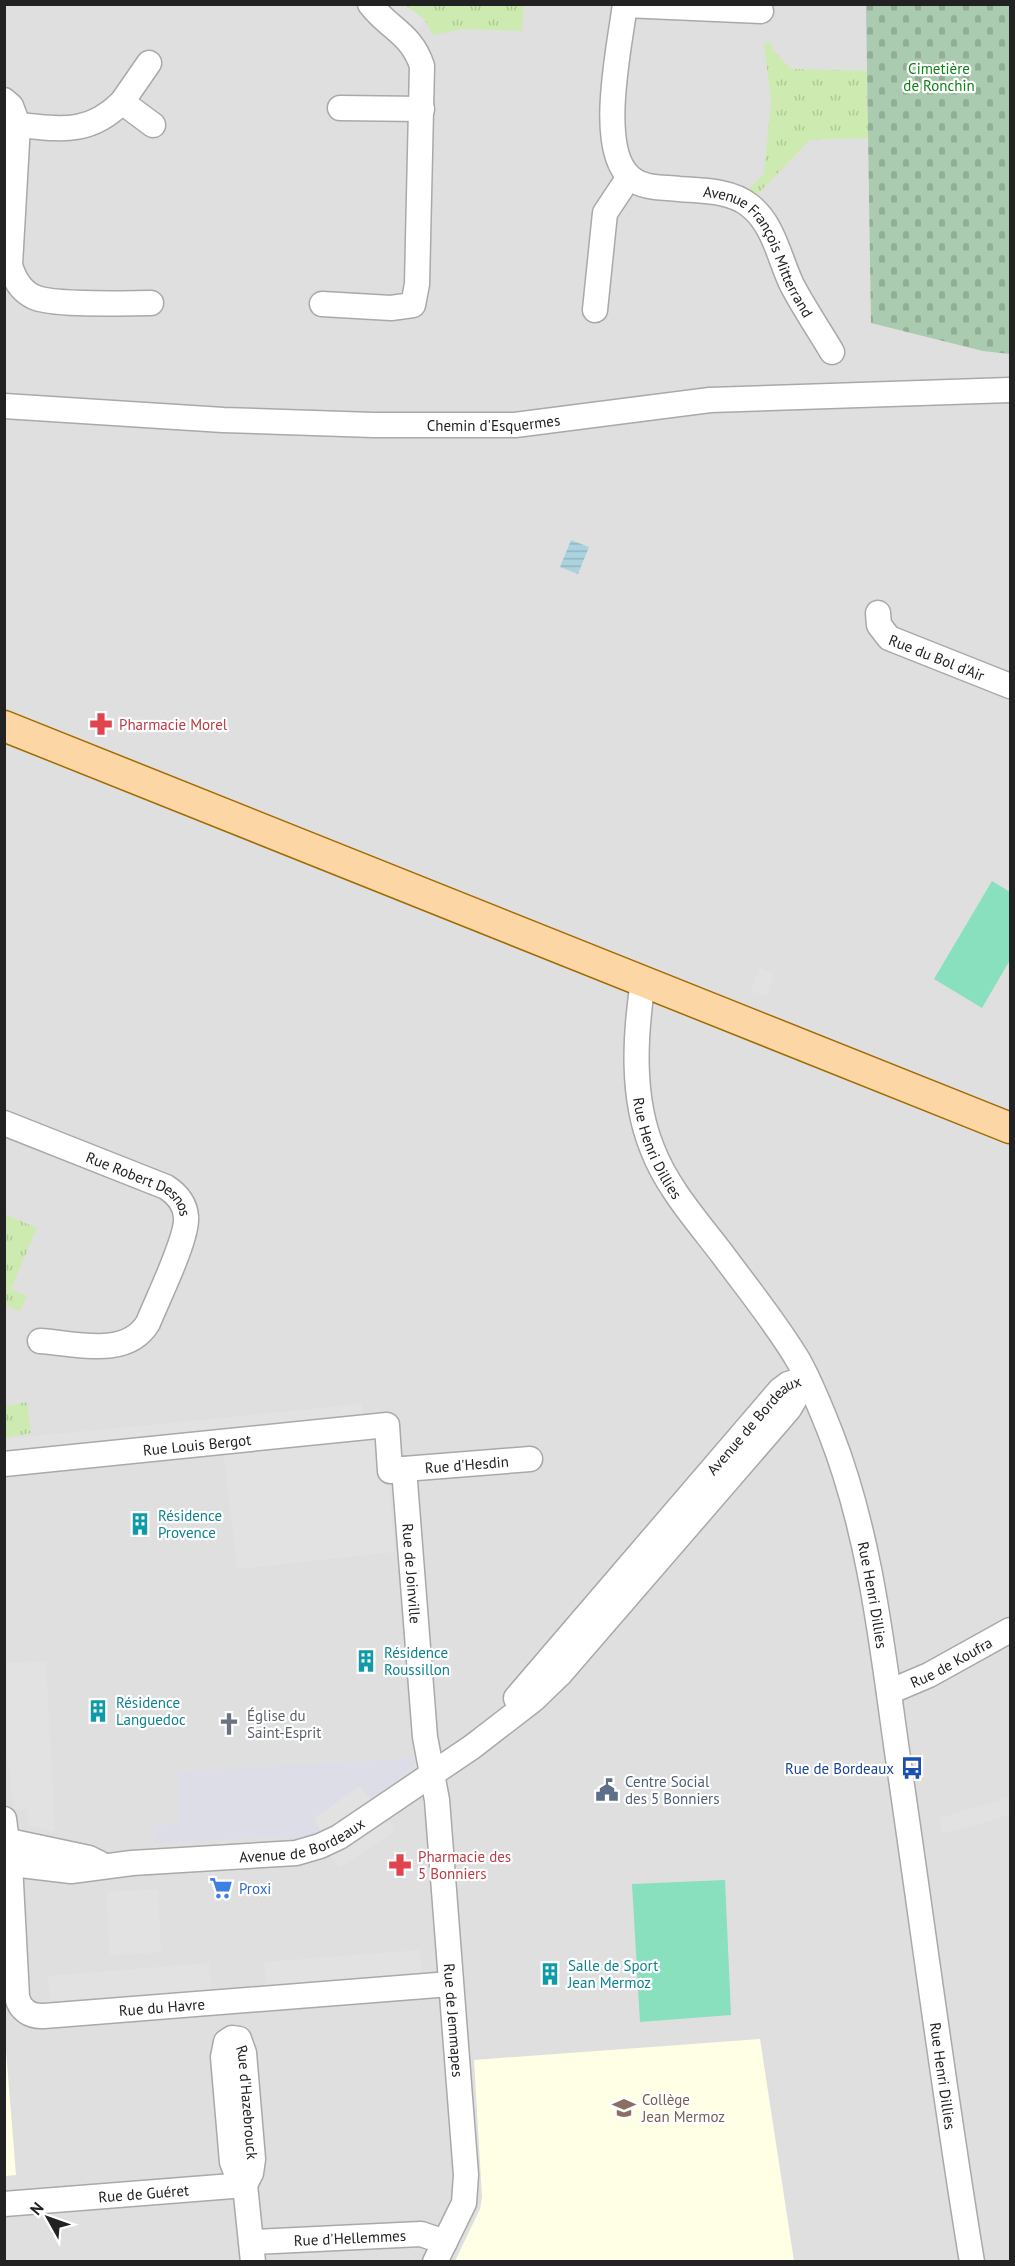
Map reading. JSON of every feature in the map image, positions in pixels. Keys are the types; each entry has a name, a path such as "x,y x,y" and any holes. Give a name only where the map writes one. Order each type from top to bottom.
{"main road":[{"path":"4,726 1011,1128"}],"street":[{"path":"322,304 392,308 413,305 417,284 423,79 419,56 406,37 370,4"},
{"path":"596,310 605,213 629,177 618,158 613,133 625,5 761,11"},
{"path":"18,125 76,128 97,121 122,102 149,63"},
{"path":"4,100 11,106 18,125 10,265 18,284 25,291 45,300 151,303"},
{"path":"122,102 153,124"},
{"path":"340,108 422,109"},
{"name":"Avenue François Mitterrand","path":"629,177 647,186 727,194 749,205 772,234 790,282 832,352"},
{"name":"Chemin d'Esquermes","path":"4,406 224,420 373,425 515,425 710,400 1011,390"},
{"name":"Rue du Bol d'Air","path":"878,613 881,630 894,641 1011,686"},
{"name":"Rue Henri Dillies","path":"643,981 637,1028 638,1082 642,1112 652,1149 671,1185 784,1340 807,1378 831,1434 859,1522 889,1692 935,2007 948,2115 972,2262"},
{"name":"Rue Robert Desnos","path":"4,1123 166,1188 178,1196 186,1216 184,1232 148,1323 139,1336 126,1343 109,1346 40,1341"},
{"name":"Avenue de Bordeaux","path":"6,1845 71,1871 296,1853 320,1846 339,1837 472,1747 780,1390 788,1384 807,1378"},
{"name":"Rue Louis Bergot","path":"4,1464 387,1425 390,1471 404,1469"},
{"name":"Rue d'Hesdin","path":"404,1469 530,1459"},
{"name":"Rue de Joinville","path":"404,1469 425,1737 433,1774"},
{"name":"Rue de Koufra","path":"889,1692 910,1685 1011,1630"},
{"name":"Rue de Jemmapes","path":"433,1774 437,1800 466,2192 440,2252"},
{"name":"Rue du Havre","path":"6,1845 17,1997 23,2009 37,2017 450,1984"},
{"name":"Rue d'Hazebrouck","path":"245,2185 237,2175 232,2163 224,2057 224,2048 232,2038 238,2039 244,2054 252,2159 251,2173 245,2185 252,2252"},
{"name":"Rue de Guéret","path":"4,2204 245,2185"},
{"name":"Rue d'Hellemmes","path":"252,2252 421,2234 440,2252"}],"shaded area":[{"path":"5,5 1010,5 1010,2261 5,2262"},
{"path":"392,5 405,5 425,20 417,31 388,9"},
{"path":"760,968 775,974 767,996 750,991"},
{"path":"362,1404 363,1419 5,1455 5,1439"},
{"path":"384,1429 395,1552 237,1569 223,1448"},
{"path":"46,1661 55,1832 29,1825 27,1809 14,1809 4,1732 5,1663"},
{"path":"414,1753 414,1765 407,1776 372,1801 360,1786 314,1818 321,1833 302,1841 290,1842 282,1836 155,1844 153,1826 179,1822 178,1771 402,1759"},
{"path":"360,1786 372,1801 321,1833 314,1818"},
{"path":"1010,1797 1010,1815 942,1834 939,1818"},
{"path":"387,1818 396,1830 339,1868 330,1855"},
{"path":"158,1889 161,1952 110,1955 106,1892"},
{"path":"420,1950 422,1979 266,1991 264,1962"},
{"path":"209,1963 212,1996 50,2009 48,1976"},
{"path":"4,2026 16,2175 5,2176 4,2176"},
{"name":"Collège Jean Mermoz","path":"760,2039 794,2261 455,2261 480,2209 482,2197 474,2060"}],"green space":[{"path":"405,5 524,5 522,31 463,29 432,35 425,20"},
{"name":"Cimetière de Ronchin","path":"866,5 1010,5 1010,354 983,351 871,323"},
{"path":"764,43 772,43 772,49 791,69 867,71 868,138 810,140 756,196 747,190 764,174 771,101"},
{"path":"992,881 1010,892 1010,960 982,1008 934,979"},
{"path":"4,1214 37,1228 11,1289 27,1296 20,1311 5,1305"},
{"path":"27,1402 31,1433 5,1438 5,1406"},
{"path":"725,1880 731,2015 640,2022 632,1884"}],"water":[{"path":"571,540 589,547 578,574 560,567"}],"place":[{"name":"Pharmacie Morel","path":"101,724"},
{"name":"Résidence Provence","path":"140,1524"},
{"name":"Résidence Roussillon","path":"366,1661"},
{"name":"Résidence Languedoc","path":"98,1711"},
{"name":"Église du Saint-Esprit","path":"229,1724"},
{"name":"Rue de Bordeaux","path":"912,1768"},
{"name":"Centre Social des 5 Bonniers","path":"607,1790"},
{"name":"Pharmacie des 5 Bonniers","path":"400,1865"},
{"name":"Proxi","path":"221,1888"},
{"name":"Salle de Sport Jean Mermoz","path":"550,1974"},
{"name":"Collège Jean Mermoz","path":"624,2108"}]}
